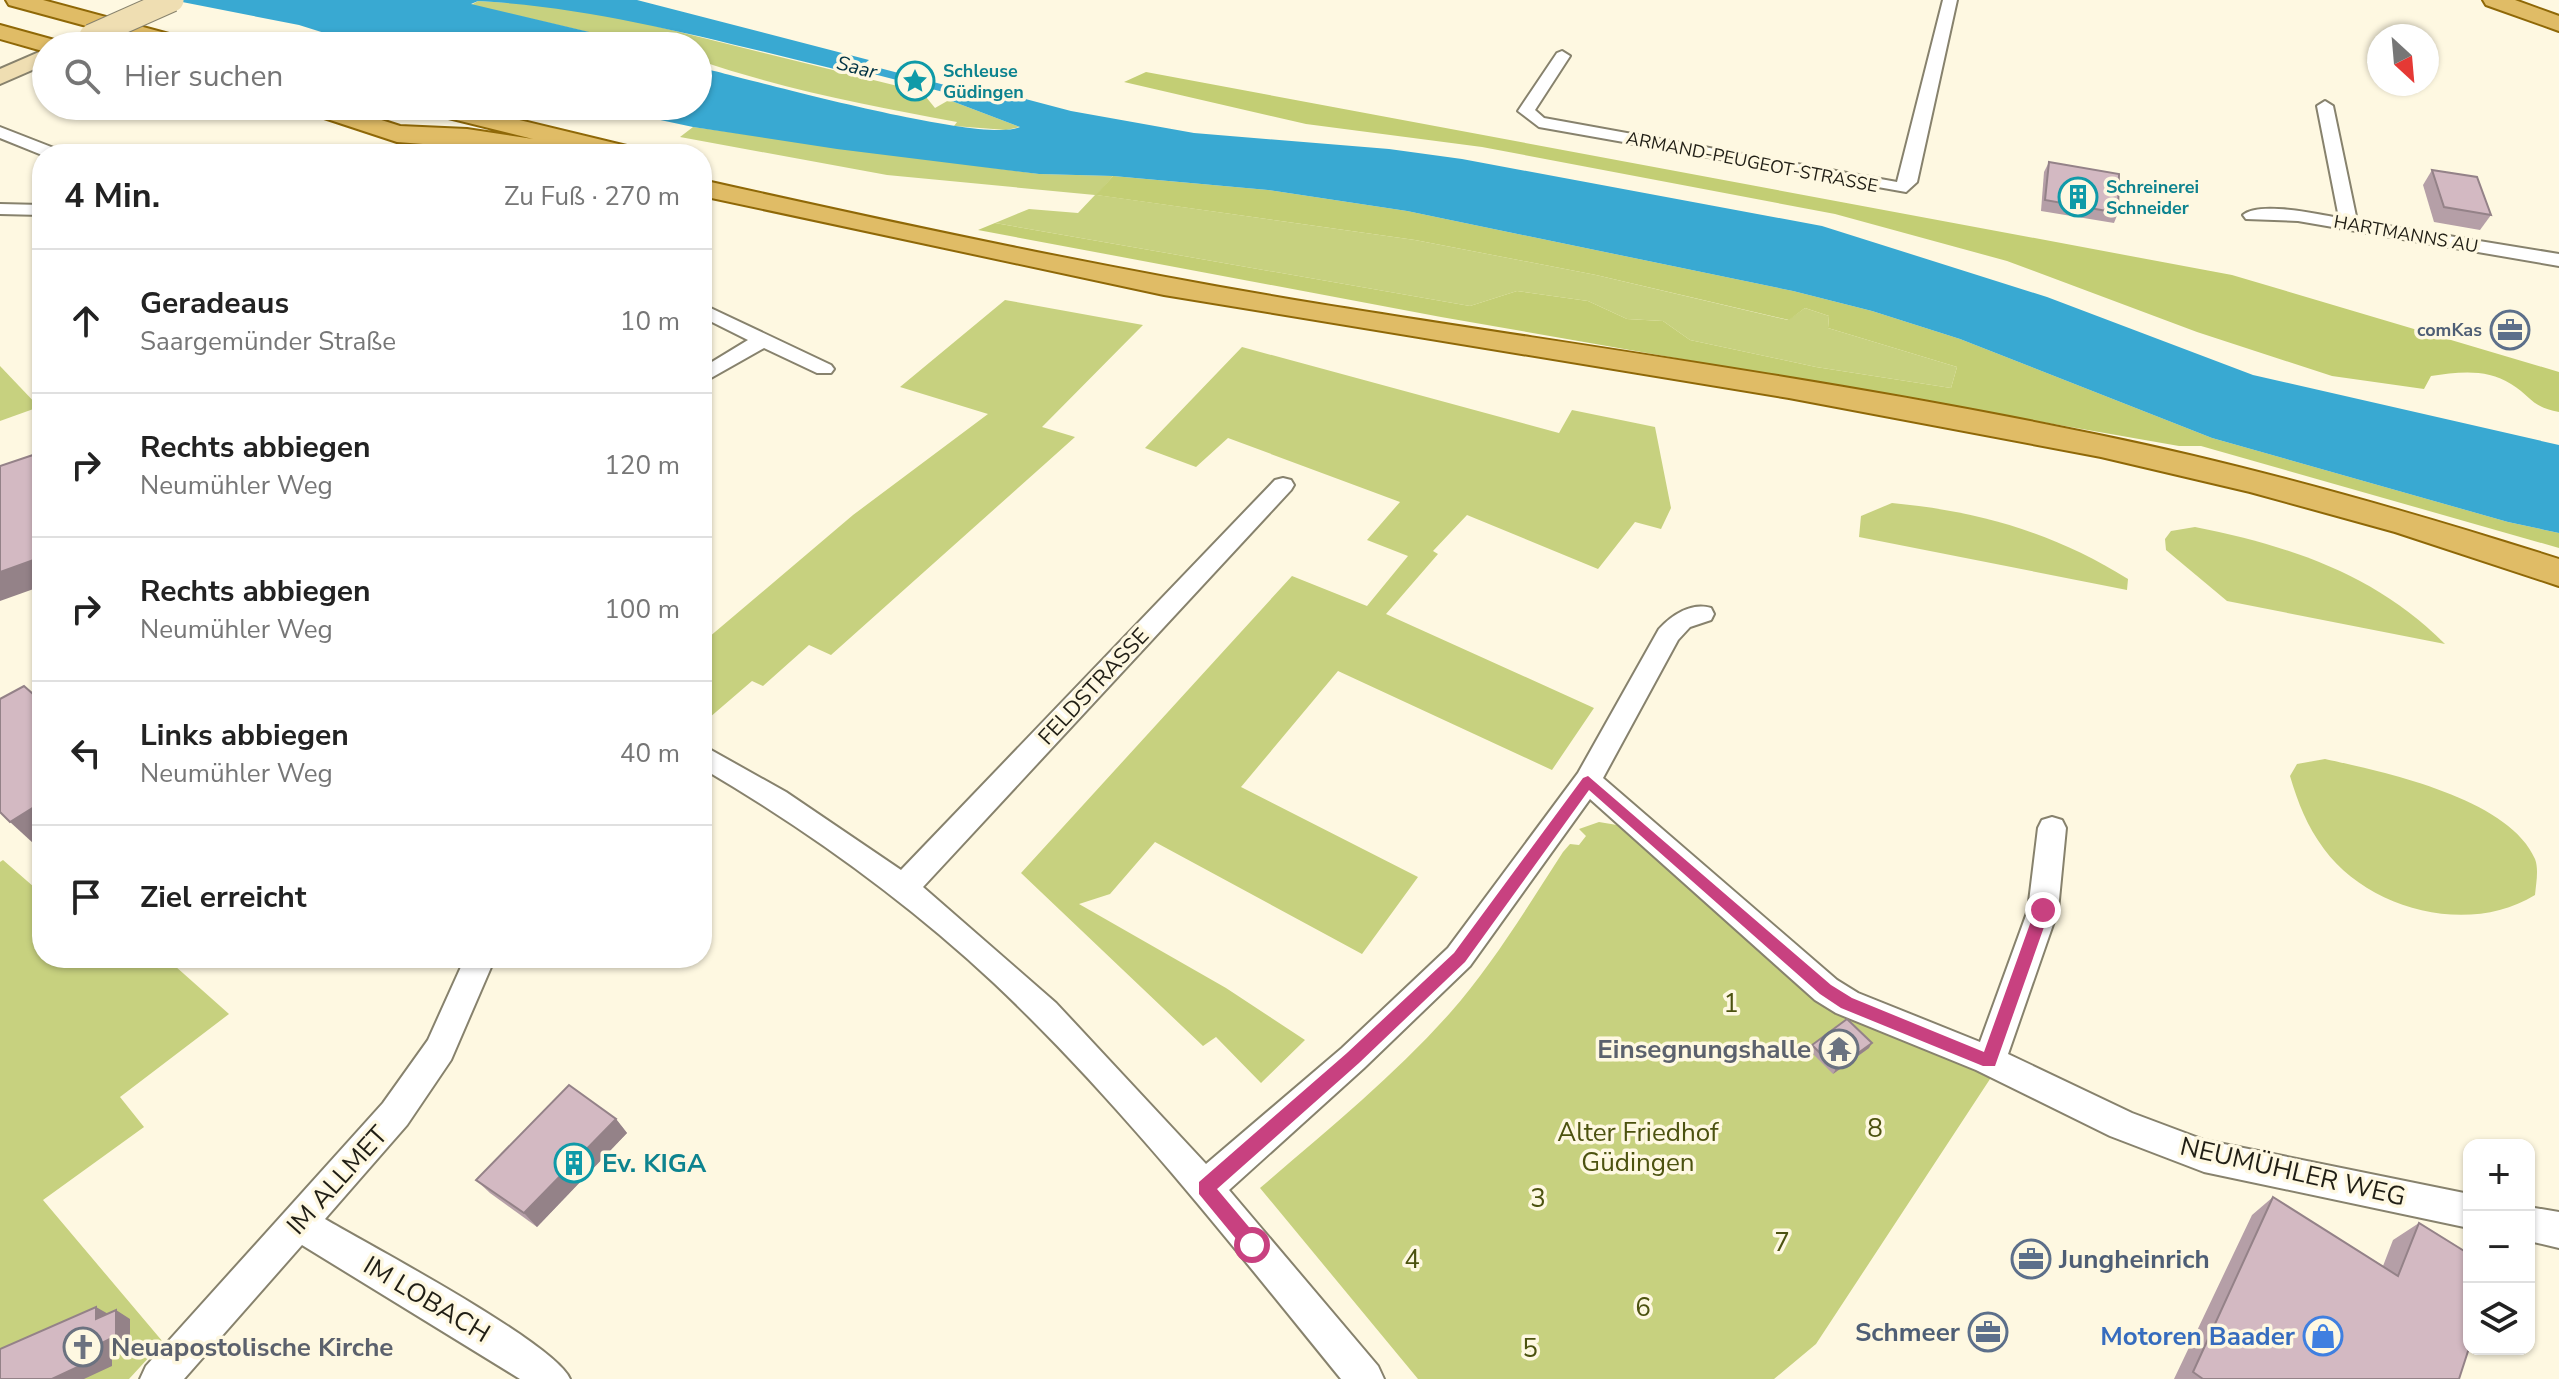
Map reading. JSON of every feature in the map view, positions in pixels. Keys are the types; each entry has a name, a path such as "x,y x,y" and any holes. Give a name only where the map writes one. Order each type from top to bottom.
{"main road":[{"path":"17,0 135,32"},
{"path":"100,32 172,0"},
{"path":"2494,0 2559,24"},
{"path":"0,32 32,41"},
{"path":"0,77 32,62"},
{"path":"353,120 397,134 533,144"},
{"path":"374,120 394,124 456,124"},
{"path":"442,120 538,144"},
{"path":"470,120 539,144"},
{"path":"712,174 966,233 1410,320 1439,330"},
{"path":"712,190 1099,273 1998,426 2168,462 2411,524 2559,573"}],"street":[{"name":"ARMAND-PEUGEOT-STRASSE","path":"1562,56 1526,111 1539,122 1900,188 1908,182 1950,0"},
{"path":"2325,106 2349,223"},
{"path":"0,132 32,145"},
{"path":"0,209 32,210"},
{"name":"HARTMANNS AU","path":"2252,215 2298,216 2349,223 2559,260"},
{"path":"712,315 824,369"},
{"path":"712,371 761,341"},
{"name":"FELDSTRASSE","path":"904,887 1283,485"},
{"path":"1205,1188 1353,1058 1459,957 1588,781 1668,635 1681,621 1702,614"},
{"path":"712,761 756,785 904,887 986,957 1075,1045 1205,1188 1365,1379"},
{"name":"NEUMÜHLER WEG","path":"1588,781 1826,990 1847,1003 1989,1061 2122,1125 2204,1156 2463,1210"},
{"path":"1989,1061 2043,910 2052,828"},
{"name":"IM ALLMET","path":"159,1379 418,1084 440,1050 476,968"},
{"name":"IM LOBACH","path":"299,1223 509,1348 551,1379"},
{"path":"2535,1225 2559,1230"}],"green space":[{"path":"478,1 544,5 627,19 680,32 588,32 471,5"},
{"path":"712,40 922,92 935,108 949,100 1020,127 1006,130 954,126 957,122 826,96 712,64"},
{"path":"1146,72 2232,275 2559,372 2559,412 2537,404 2501,379 2482,373 2431,376 2424,389 2332,376 2197,332 2007,261 1835,214 1482,147 1306,124 1124,82"},
{"path":"693,127 1039,174 1113,176 1097,195 1415,240 1596,275 1788,320 1805,308 1829,316 1828,328 1957,367 1951,388 1816,367 1690,340 1663,321 1627,319 1588,301 1517,291 1470,306 995,223 1029,209 1078,213 1095,195 887,175 680,137"},
{"path":"1113,176 1268,190 1407,211 1793,291 1872,311 1960,339 2212,438 2508,522 2559,533 2559,548 2201,446 2179,446 1441,317 978,230 995,223 1470,306 1517,291 1588,301 1627,319 1663,321 1690,340 1816,367 1951,388 1957,367 1828,328 1829,316 1805,308 1789,320 1596,275 1415,240 1096,195"},
{"path":"1005,300 1143,325 1042,427 1075,437 831,655 809,645 763,686 752,681 712,715 712,635 853,515 988,414 900,387"},
{"path":"1242,347 1559,433 1572,410 1655,427 1671,508 1661,529 1635,522 1598,569 1467,515 1433,551 1438,554 1386,614 1594,708 1552,770 1338,671 1241,787 1418,877 1362,954 1155,842 1110,894 1079,904 1226,988 1305,1040 1261,1083 1216,1037 1203,1046 1021,873 1292,576 1367,606 1408,556 1367,540 1400,502 1228,438 1196,467 1145,448"},
{"path":"0,366 32,400 32,410 0,421"},
{"path":"1892,503 1985,518 2044,537 2128,579 2127,590 1859,537 1861,516"},
{"path":"2195,527 2264,543 2329,566 2390,599 2445,644 2227,601 2166,550 2165,539 2171,531"},
{"path":"2325,759 2411,780 2473,804 2500,819 2521,838 2535,859 2535,895 2509,907 2481,914 2451,915 2393,901 2367,888 2343,870 2324,849 2308,823 2293,786 2290,776 2297,764"},
{"name":"Alter Friedhof Güdingen","path":"1599,822 1617,825 1636,834 1829,1006 1992,1076 1816,1344 1774,1379 1418,1379 1260,1188 1382,1082 1428,1037 1495,955 1563,852 1570,844 1579,845 1586,836 1579,829"},
{"path":"3,860 32,885 32,968 177,968 229,1014 120,1097 144,1127 43,1200 163,1342 129,1379 0,1379 0,862"}],"water":[{"name":"Saar","path":"172,0 637,0 869,60 864,64 964,90 972,85 1071,111 1194,133 1389,149 1462,159 1822,226 2047,297 2253,375 2559,445 2559,533 2508,522 2212,438 1960,339 1872,311 1793,291 1407,211 1268,190 1113,176 1039,174 837,149 660,120 712,120 712,71 916,119 998,130 1020,127 949,100 955,95 854,69 847,72 712,40 712,32 681,32 572,11 478,1 471,4 589,32 321,32"}],"building":[{"name":"Schreinerei Schneider","path":"2049,162 2119,174 2118,213 2045,200"},
{"path":"2432,170 2477,177 2491,215 2444,207"},
{"path":"32,455 32,561 0,572 0,466"},
{"path":"24,686 32,693 32,808 10,822 0,812 0,699"},
{"name":"Einsegnungshalle","path":"1847,1019 1872,1043 1836,1069 1812,1045"},
{"path":"569,1085 616,1119 524,1213 476,1180"},
{"name":"Motoren Baader","path":"2273,1197 2398,1276 2419,1223 2463,1250 2463,1355 2467,1355 2459,1379 2203,1379 2193,1372"},
{"name":"Neuapostolische Kirche","path":"96,1307 96,1319 116,1310 116,1336 98,1345 97,1358 52,1379 0,1379 0,1349"}],"place":[{"name":"Schleuse Güdingen","path":"915,81"},
{"name":"Schreinerei Schneider","path":"2078,197"},
{"name":"comKas","path":"2510,330"},
{"name":"Einsegnungshalle","path":"1839,1049"},
{"name":"Ev. KIGA","path":"574,1163"},
{"name":"Jungheinrich","path":"2031,1259"},
{"name":"Schmeer","path":"1988,1332"},
{"name":"Motoren Baader","path":"2323,1336"},
{"name":"Neuapostolische Kirche","path":"83,1347"}],"route":[{"path":"1252,1245 1205,1188 1353,1058 1459,957 1588,781 1826,990 1847,1003 1989,1061 2022,977 2043,910"}],"park label":[{"name":"1","path":"1731,1003"},
{"name":"8","path":"1875,1128"},
{"name":"3","path":"1538,1198"},
{"name":"7","path":"1782,1242"},
{"name":"4","path":"1412,1259"},
{"name":"6","path":"1643,1307"},
{"name":"5","path":"1530,1348"}]}
